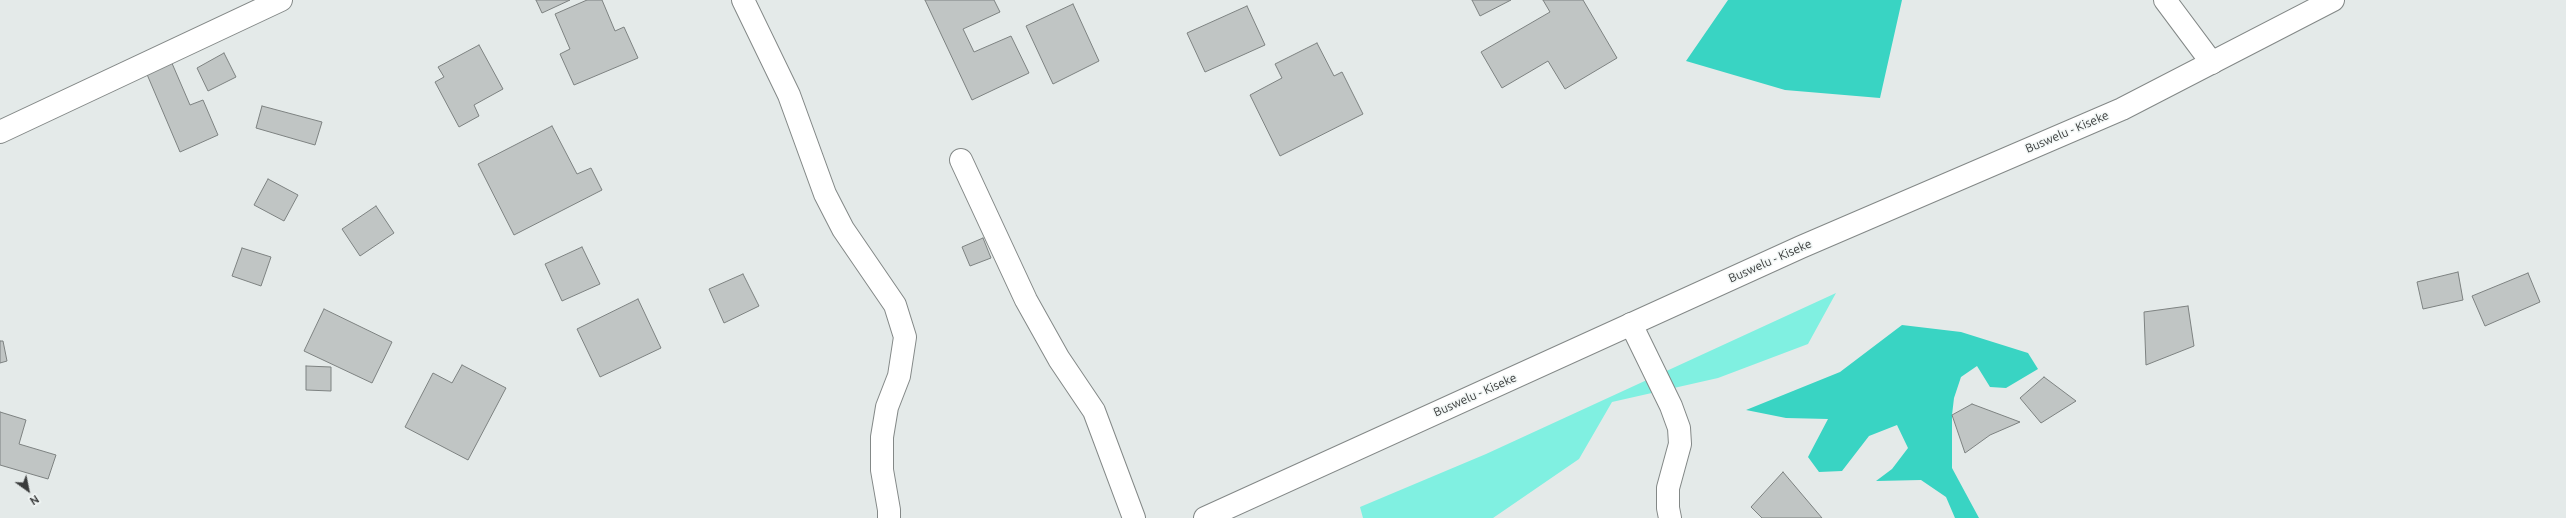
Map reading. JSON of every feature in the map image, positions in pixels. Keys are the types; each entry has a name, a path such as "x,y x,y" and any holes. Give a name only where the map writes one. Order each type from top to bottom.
{"street":[{"path":"0,132 281,0"},
{"path":"743,0 789,95 825,194 843,228 895,305 905,337 899,376 888,407 882,436 882,470 889,518"},
{"path":"2165,0 2212,63"},
{"name":"Buswelu - Kiseke","path":"1204,518 1801,247 2122,109 2333,0"},
{"path":"961,160 1026,300 1059,359 1094,411 1134,518"},
{"path":"1630,324 1671,406 1678,428 1680,444 1668,488 1668,508 1670,518"}],"green space":[{"path":"1728,0 1902,0 1880,98 1785,90 1686,61"},
{"path":"1836,293 1808,344 1718,378 1612,402 1579,459 1493,518 1363,518 1360,507 1486,454"},
{"path":"1902,325 1961,332 2028,353 2038,369 2006,388 1990,387 1977,366 1961,377 1954,398 1952,415 1952,468 1979,518 1955,518 1946,497 1921,480 1876,481 1892,469 1908,448 1897,425 1869,436 1842,471 1819,472 1808,457 1828,419 1786,418 1746,410 1840,372"}],"building":[{"path":"536,0 570,0 542,13"},
{"path":"587,0 602,0 615,31 624,27 638,58 574,85 560,54 570,49 555,14"},
{"path":"925,0 994,0 1000,12 963,29 974,52 1011,36 1029,73 972,100"},
{"path":"1472,0 1511,0 1480,16"},
{"path":"1543,0 1583,0 1617,58 1565,89 1548,61 1502,88 1481,52 1550,12"},
{"path":"1073,4 1099,61 1053,84 1026,26"},
{"path":"1247,6 1265,45 1205,72 1187,33"},
{"path":"1317,43 1334,76 1342,72 1363,114 1280,156 1250,95 1282,78 1275,64"},
{"path":"479,45 503,89 474,105 479,116 459,127 435,82 444,77 438,67"},
{"path":"224,53 236,77 208,91 197,68"},
{"path":"171,61 190,105 203,100 218,135 180,152 146,72"},
{"path":"262,106 322,122 315,145 256,128"},
{"path":"552,126 577,174 591,168 602,190 514,235 478,164"},
{"path":"268,179 298,195 284,221 254,205"},
{"path":"376,206 394,233 360,256 342,229"},
{"path":"983,238 991,258 970,266 962,247"},
{"path":"582,247 600,284 562,301 545,264"},
{"path":"242,248 271,257 261,286 232,276"},
{"path":"2458,272 2463,300 2423,309 2417,282"},
{"path":"2528,273 2540,302 2485,326 2472,296"},
{"path":"743,274 759,306 724,323 709,289"},
{"path":"638,299 661,348 600,377 577,329"},
{"path":"2188,306 2194,346 2146,365 2144,312"},
{"path":"324,309 392,342 372,383 304,351"},
{"path":"0,341 3,341 7,361 0,363"},
{"path":"462,365 506,388 468,460 405,427 433,373 452,383"},
{"path":"306,366 331,367 331,391 306,390"},
{"path":"2044,377 2076,401 2041,423 2020,398"},
{"path":"1972,404 2020,422 1990,435 1965,453 1952,415"},
{"path":"0,412 26,420 19,444 56,455 48,479 0,465"},
{"path":"1783,472 1822,518 1762,518 1751,507"}]}
